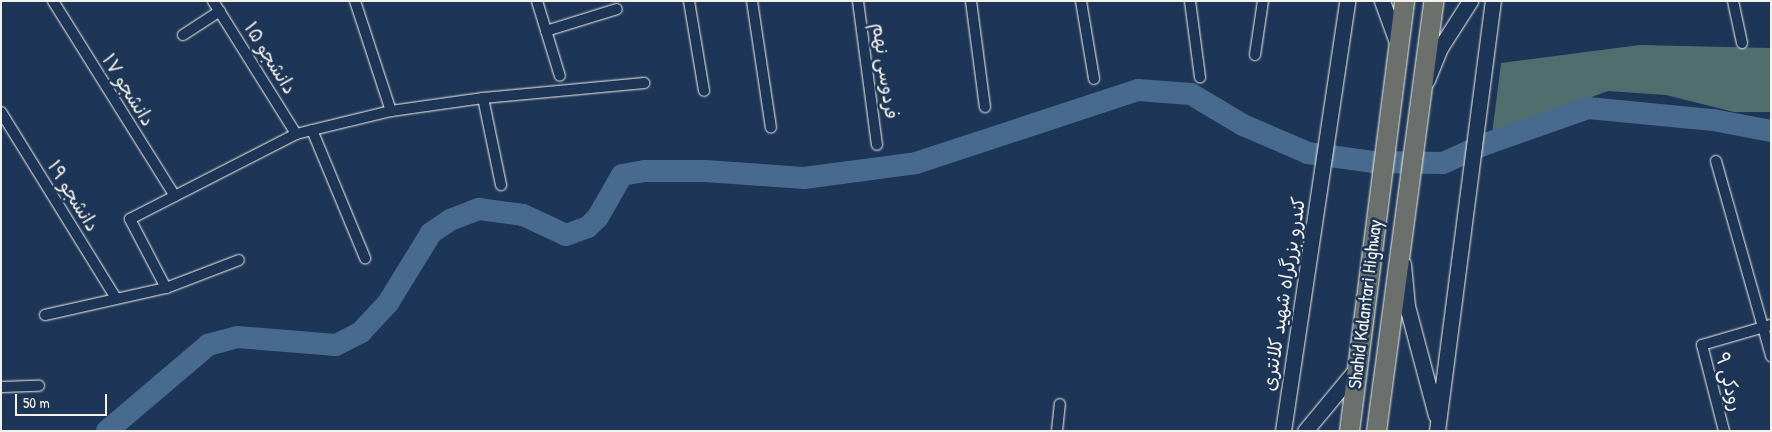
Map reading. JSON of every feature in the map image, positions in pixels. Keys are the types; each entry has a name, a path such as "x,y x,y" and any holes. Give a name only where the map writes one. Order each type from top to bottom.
{"highway":[{"name":"Shahid Kalantari Highway","path":"1349,431 1359,366 1383,152 1404,1"},
{"name":"Shahid Kalantari Highway","path":"1376,431 1433,1"}],"main road":[{"name":"کندرو بزرگراه شهید کلانتری","path":"1283,431 1347,1"},
{"path":"1382,1 1391,18 1398,47"},
{"path":"1420,95 1440,48 1470,1"},
{"path":"1438,428 1493,1"},
{"path":"1401,245 1407,306 1438,428"},
{"path":"1306,431 1359,366"}],"street":[{"name":"دانشجو ۱۷","path":"53,1 175,196"},
{"name":"دانشجو ۱۵","path":"214,1 296,134"},
{"path":"355,1 392,111"},
{"path":"537,1 560,76"},
{"path":"689,1 704,92"},
{"path":"752,1 771,128"},
{"name":"فردوسی نهم","path":"858,1 877,145"},
{"path":"971,1 985,107"},
{"path":"1081,1 1094,79"},
{"path":"1190,1 1200,77"},
{"path":"1255,55 1263,1"},
{"path":"1734,1 1742,43"},
{"path":"546,31 617,9"},
{"path":"183,35 220,11"},
{"path":"166,288 130,219 296,134 392,111 483,98 644,83"},
{"path":"483,98 501,185"},
{"name":"دانشجو ۱۹","path":"1,112 116,298"},
{"path":"312,130 365,258"},
{"path":"1716,161 1767,326 1771,356"},
{"path":"45,315 166,288 239,260"},
{"name":"رودکی ۹","path":"1724,431 1702,345 1767,326"},
{"path":"1,387 39,386"},
{"path":"1058,431 1060,404"}],"green space":[{"path":"1640,45 1771,48 1771,112 1734,112 1666,95 1608,91 1492,134 1501,63"}],"waterway":[{"path":"107,431 208,345 237,337 336,345 361,332 388,303 431,233 450,220 479,209 523,215 566,235 588,227 598,217 622,175 645,171 705,171 804,178 916,163 1138,90 1191,94 1243,125 1308,153 1374,162 1443,163 1483,145 1588,108 1713,120 1771,131"}]}
